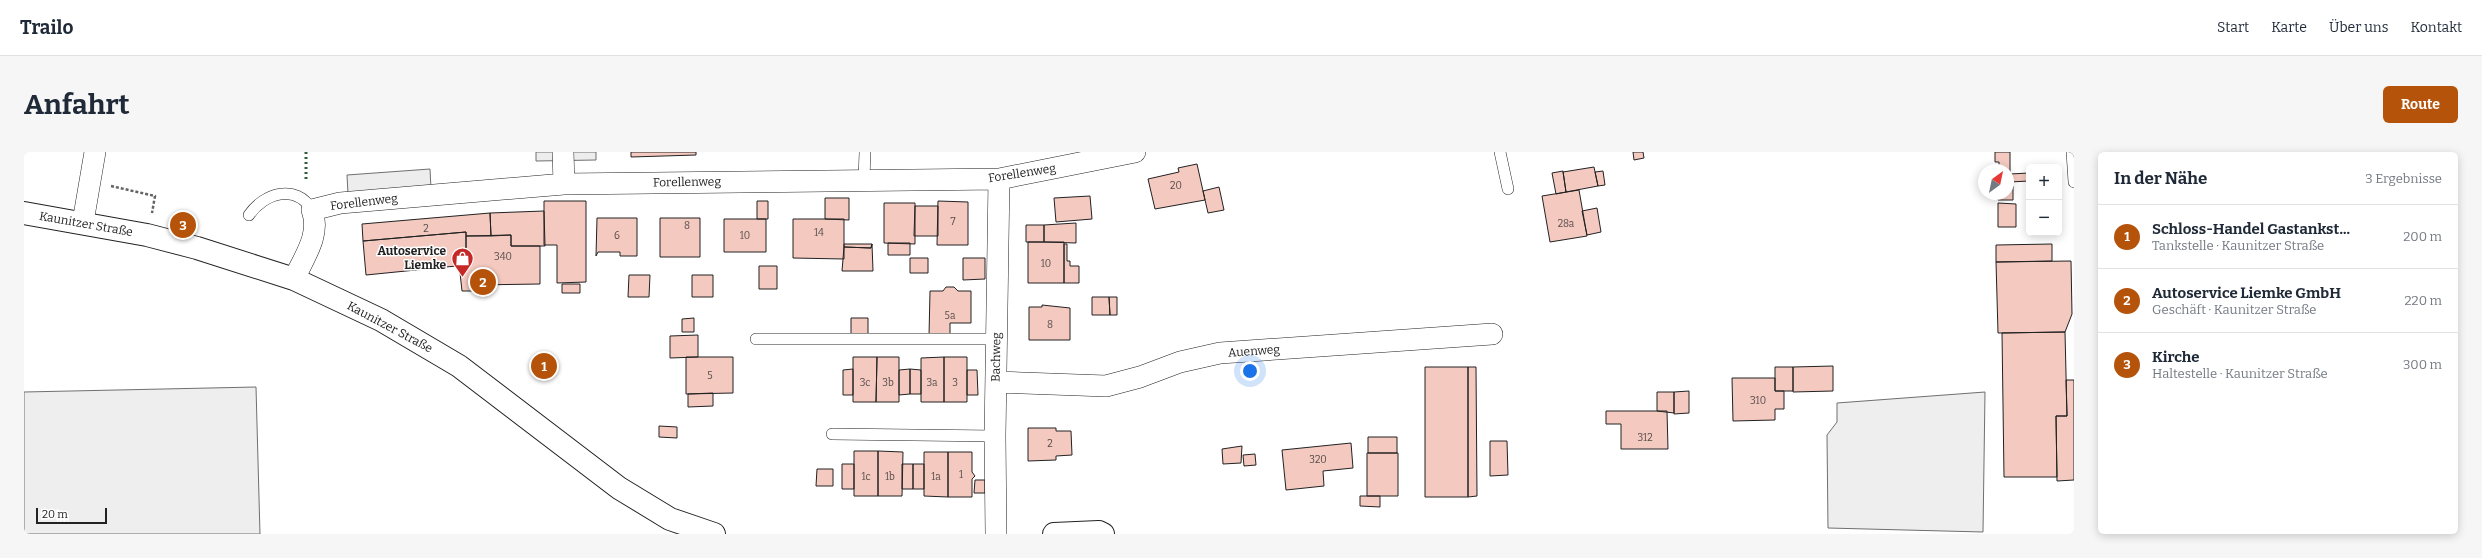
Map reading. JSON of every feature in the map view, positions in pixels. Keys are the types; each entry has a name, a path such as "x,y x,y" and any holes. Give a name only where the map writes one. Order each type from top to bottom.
{"street":[{"path":"83,222 95,152"},
{"path":"563,152 564,184"},
{"name":"Forellenweg","path":"294,279 316,233 316,222 312,210 340,203 564,184 864,179 999,179 1135,152"},
{"name":"Bachweg","path":"996,534 994,436 999,179"},
{"name":"Kaunitzer Straße","path":"24,213 83,222 197,248 294,279 381,320 459,366 619,488 670,519 714,534"},
{"name":"Auenweg","path":"996,382 1106,386 1140,377 1180,362 1220,354 1492,334"},
{"path":"1054,534 1099,532 1103,534"}],"lane":[{"path":"864,179 865,152"},
{"path":"1500,152 1508,188"},
{"path":"2072,152 2074,182"},
{"path":"249,215 256,205 265,198 276,194 288,194 299,198 312,210"},
{"path":"756,339 997,339"},
{"path":"832,434 994,436"}],"path":[{"path":"90,182 155,196"}],"shaded area":[{"path":"536,152 596,152 596,160 536,161"},
{"path":"430,169 431,189 348,194 347,175"},
{"path":"256,387 260,534 24,534 24,392"},
{"path":"1985,392 1983,532 1828,528 1827,435 1837,422 1837,403"}],"building":[{"path":"631,152 696,152 696,155 631,157"},
{"path":"1633,152 1643,152 1644,158 1634,160"},
{"path":"1995,152 2010,152 2010,164 1999,164 1999,162 1995,162"},
{"path":"1197,164 1205,200 1155,209 1148,179 1179,172 1178,168"},
{"path":"1594,167 1598,186 1566,192 1563,172"},
{"path":"1563,171 1566,192 1556,194 1552,173"},
{"path":"1603,171 1605,185 1598,186 1595,172"},
{"path":"2026,173 2026,181 2014,182 2014,174"},
{"path":"1219,187 1224,210 1208,213 1203,191"},
{"path":"1579,190 1587,236 1550,242 1542,196"},
{"path":"1090,196 1092,219 1056,222 1054,198"},
{"path":"825,198 849,198 849,220 825,219"},
{"path":"544,201 586,201 586,282 557,283 557,245 544,245"},
{"path":"757,201 768,201 768,219 757,219"},
{"path":"938,201 968,202 968,245 937,245"},
{"path":"884,203 915,203 915,244 884,243"},
{"path":"1998,203 2016,204 2016,227 1998,227"},
{"path":"915,206 938,206 938,236 914,236"},
{"path":"1597,208 1601,232 1587,235 1582,211"},
{"path":"544,211 545,246 511,246 511,235 491,236 490,213"},
{"path":"490,213 491,236 466,236 466,232 363,241 362,224"},
{"path":"597,218 637,218 637,256 620,256 620,252 598,252 596,256"},
{"path":"660,218 700,218 700,257 660,257"},
{"path":"724,219 766,219 766,252 724,252"},
{"path":"793,219 844,219 844,259 793,258"},
{"path":"1076,223 1076,243 1044,242 1044,225"},
{"path":"1026,225 1044,225 1044,242 1026,242"},
{"path":"466,232 466,265 366,275 363,241"},
{"path":"511,235 511,246 540,246 540,284 475,285 473,291 462,291 460,273 466,272 466,236"},
{"path":"1028,242 1064,242 1064,283 1028,283"},
{"path":"888,243 910,243 910,255 888,255"},
{"path":"844,244 872,244 871,248 844,247"},
{"path":"872,244 873,271 842,271 844,247 871,248"},
{"path":"1064,244 1067,244 1067,261 1070,261 1070,266 1079,266 1079,283 1064,283"},
{"path":"2052,244 2052,261 1996,262 1996,245"},
{"path":"910,258 928,258 928,273 910,273"},
{"path":"963,258 985,258 985,279 963,280"},
{"path":"2071,261 2072,314 2065,332 1998,333 1996,262"},
{"path":"759,266 777,266 777,289 759,289"},
{"path":"629,275 650,275 649,297 628,297"},
{"path":"692,275 713,275 713,297 692,297"},
{"path":"562,284 580,284 580,293 562,293"},
{"path":"946,287 954,287 958,291 971,291 971,323 950,323 950,336 929,336 930,291 943,291"},
{"path":"1092,297 1109,297 1110,315 1092,315"},
{"path":"1109,297 1117,297 1117,315 1110,315"},
{"path":"1042,305 1070,308 1070,340 1029,340 1029,307 1042,307"},
{"path":"694,318 694,332 682,332 682,319"},
{"path":"851,318 868,318 868,334 851,334"},
{"path":"2065,332 2067,416 2056,416 2057,477 2004,477 2002,333"},
{"path":"698,335 698,357 670,358 670,336"},
{"path":"686,357 733,357 733,393 686,394"},
{"path":"853,357 877,357 876,402 853,402"},
{"path":"877,357 899,357 899,402 876,402"},
{"path":"944,357 967,357 967,402 944,402"},
{"path":"944,357 944,402 921,402 921,358"},
{"path":"1833,366 1833,391 1793,392 1793,367"},
{"path":"1425,367 1468,367 1468,497 1425,497"},
{"path":"1468,367 1476,367 1477,496 1468,497"},
{"path":"1775,367 1793,367 1793,391 1775,391"},
{"path":"853,369 853,395 843,395 843,370"},
{"path":"910,369 910,394 899,395 899,370"},
{"path":"910,369 921,370 921,394 910,394"},
{"path":"967,370 977,370 978,395 967,395"},
{"path":"1732,378 1775,378 1775,391 1784,391 1784,409 1775,409 1775,420 1733,421"},
{"path":"2066,380 2074,380 2074,480 2057,481 2056,416 2067,416"},
{"path":"1689,391 1689,413 1674,414 1674,392"},
{"path":"1657,392 1674,392 1674,413 1657,411"},
{"path":"713,393 713,406 688,407 688,394"},
{"path":"1606,411 1667,411 1668,449 1621,449 1621,424 1606,424"},
{"path":"659,426 677,427 677,438 659,437"},
{"path":"1028,428 1056,428 1056,431 1071,431 1072,455 1056,456 1056,460 1028,461"},
{"path":"1368,437 1397,437 1397,453 1368,453"},
{"path":"1490,441 1507,441 1508,475 1490,476"},
{"path":"1351,443 1353,468 1323,471 1324,486 1286,490 1282,450"},
{"path":"1242,446 1241,463 1223,464 1222,449"},
{"path":"854,451 878,451 878,496 854,496"},
{"path":"878,451 903,452 902,496 878,496"},
{"path":"924,452 948,452 948,497 924,496"},
{"path":"948,452 972,452 972,472 975,476 972,479 972,497 948,497"},
{"path":"1367,453 1398,453 1398,496 1367,496"},
{"path":"1255,454 1256,465 1244,466 1243,455"},
{"path":"842,464 854,464 854,489 842,489"},
{"path":"902,464 913,464 913,489 902,489"},
{"path":"913,464 924,464 924,489 913,489"},
{"path":"817,469 833,469 833,486 816,486"},
{"path":"975,480 985,480 985,493 974,493"},
{"path":"1360,496 1380,496 1380,507 1360,506"}],"hedge":[{"path":"306,152 306,181"}],"place":[{"name":"Kirche","path":"183,225"},
{"name":"Autoservice Liemke","path":"462,278"},
{"name":"Autoservice Liemke GmbH","path":"483,282"},
{"name":"Schloss-Handel Gastankst...","path":"544,366"}]}
